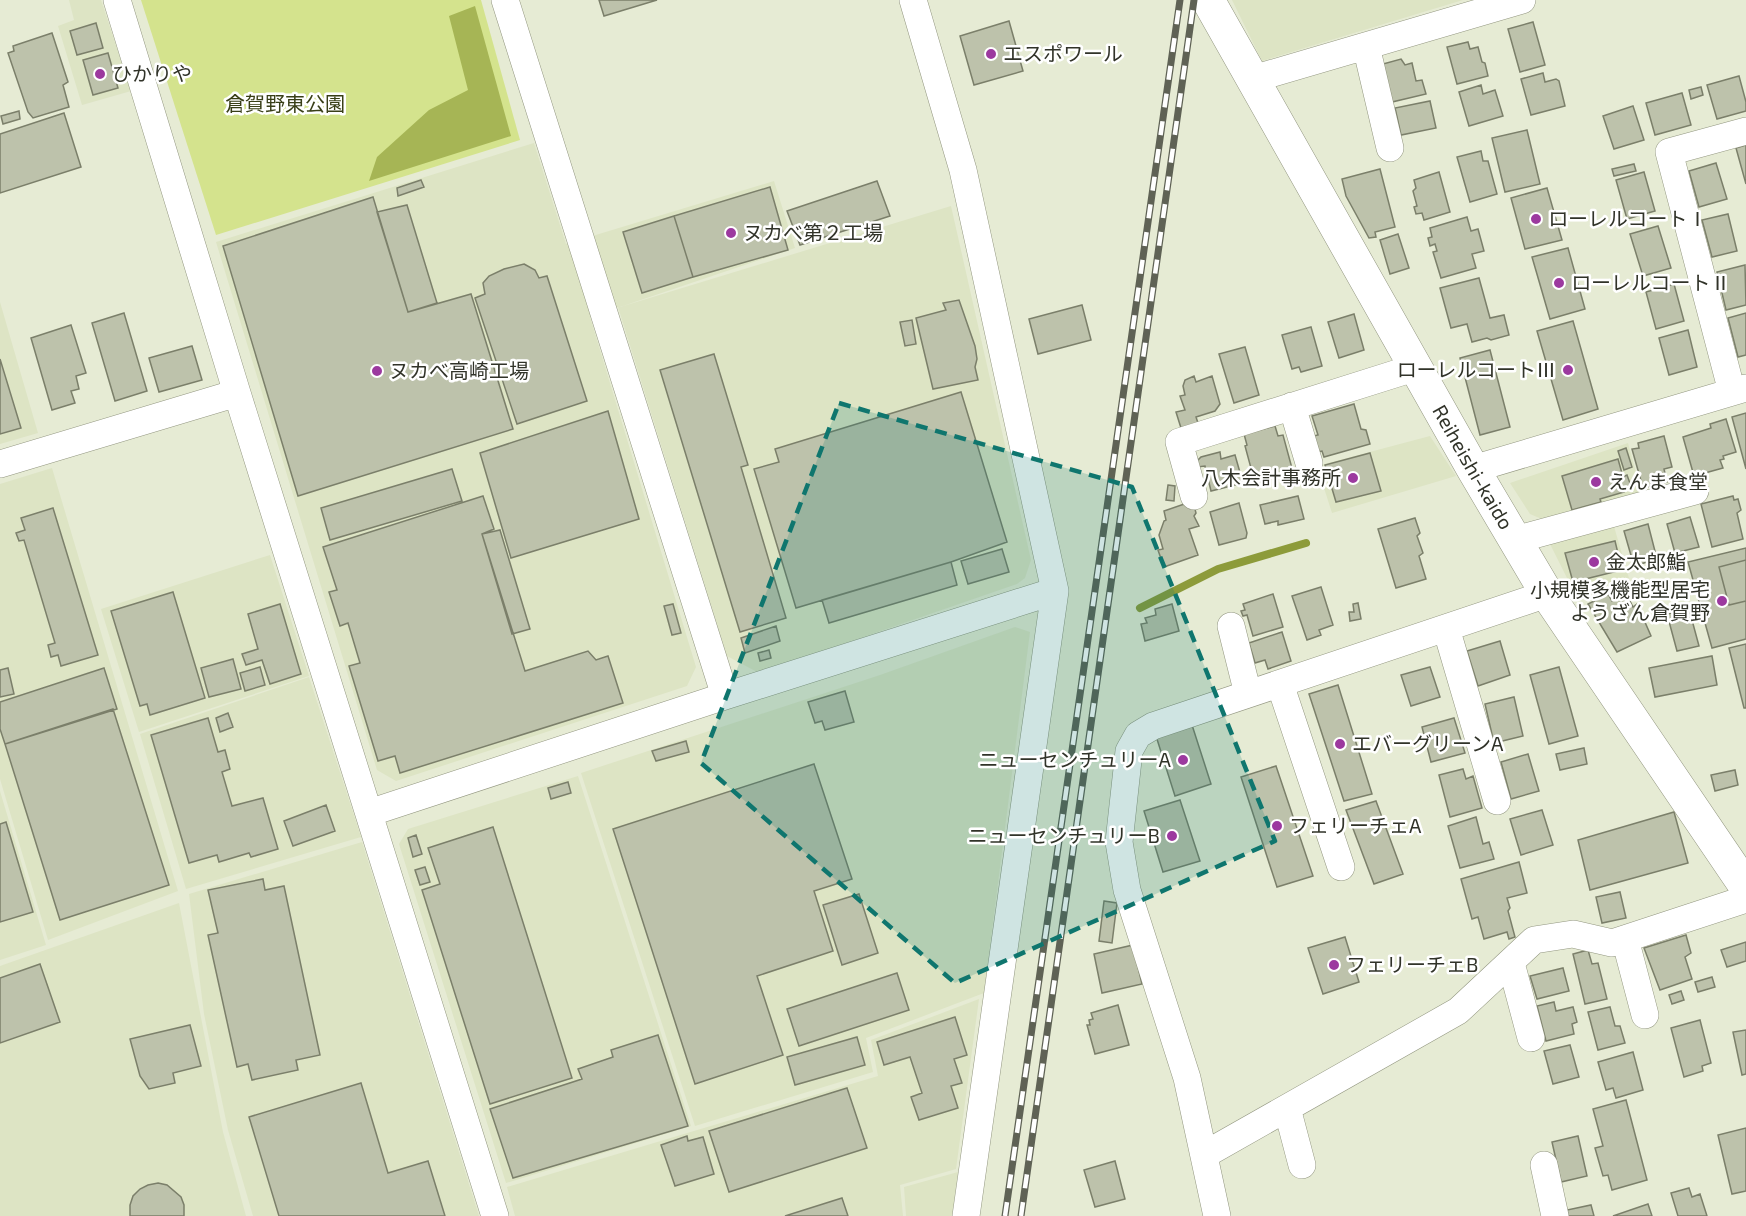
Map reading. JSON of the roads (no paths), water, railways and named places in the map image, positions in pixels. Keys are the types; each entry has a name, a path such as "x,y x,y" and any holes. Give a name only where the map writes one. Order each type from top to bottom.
{"main road":[{"name":"Reiheishi-kaido","path":"1208,0 1473,469 1547,594 1746,887"}],"street":[{"path":"117,0 237,393 495,1216"},
{"path":"505,0 725,696"},
{"path":"913,0 963,170 1055,591 966,1216"},
{"path":"1253,79 1522,0"},
{"path":"1366,46 1390,148"},
{"path":"1473,469 1739,390 1669,152 1746,131"},
{"path":"1194,496 1179,442 1417,367"},
{"path":"0,464 237,393"},
{"path":"1292,406 1309,463"},
{"path":"1515,540 1695,490"},
{"path":"369,813 1055,591"},
{"path":"1217,1216 1187,1078 1127,890 1119,842 1129,751 1138,735 1153,726 1547,594"},
{"path":"1231,626 1248,694"},
{"path":"1446,628 1497,801"},
{"path":"1280,684 1341,867"},
{"path":"1204,1155 1458,1011 1534,940 1573,933 1612,943 1746,899"},
{"path":"1625,939 1645,1015"},
{"path":"1511,963 1531,1038"},
{"path":"1287,1107 1302,1165"},
{"path":"1544,1165 1555,1216"}],"waterway":[{"path":"1140,608 1218,569 1306,543"}],"railway":[{"path":"1005,1216 1180,0"},
{"path":"1021,1216 1194,0"}],"place":[{"name":"エスポワール","path":"991,54"},
{"name":"ひかりや","path":"100,74"},
{"name":"ローレルコートⅠ","path":"1536,219"},
{"name":"ヌカべ第２工場","path":"731,233"},
{"name":"ローレルコートⅡ","path":"1559,283"},
{"name":"ローレルコートⅢ","path":"1568,370"},
{"name":"ヌカべ高崎工場","path":"377,371"},
{"name":"八木会計事務所","path":"1353,478"},
{"name":"えんま食堂","path":"1596,482"},
{"name":"金太郎鮨","path":"1594,562"},
{"name":"小規模多機能型居宅 ようざん倉賀野","path":"1722,601"},
{"name":"エバーグリーンA","path":"1340,744"},
{"name":"ニューセンチュリーA","path":"1183,760"},
{"name":"フェリーチェA","path":"1277,826"},
{"name":"ニューセンチュリーB","path":"1172,836"},
{"name":"フェリーチェB","path":"1334,965"}],"park label":[{"name":"倉賀野東公園","path":"285,104"}]}
